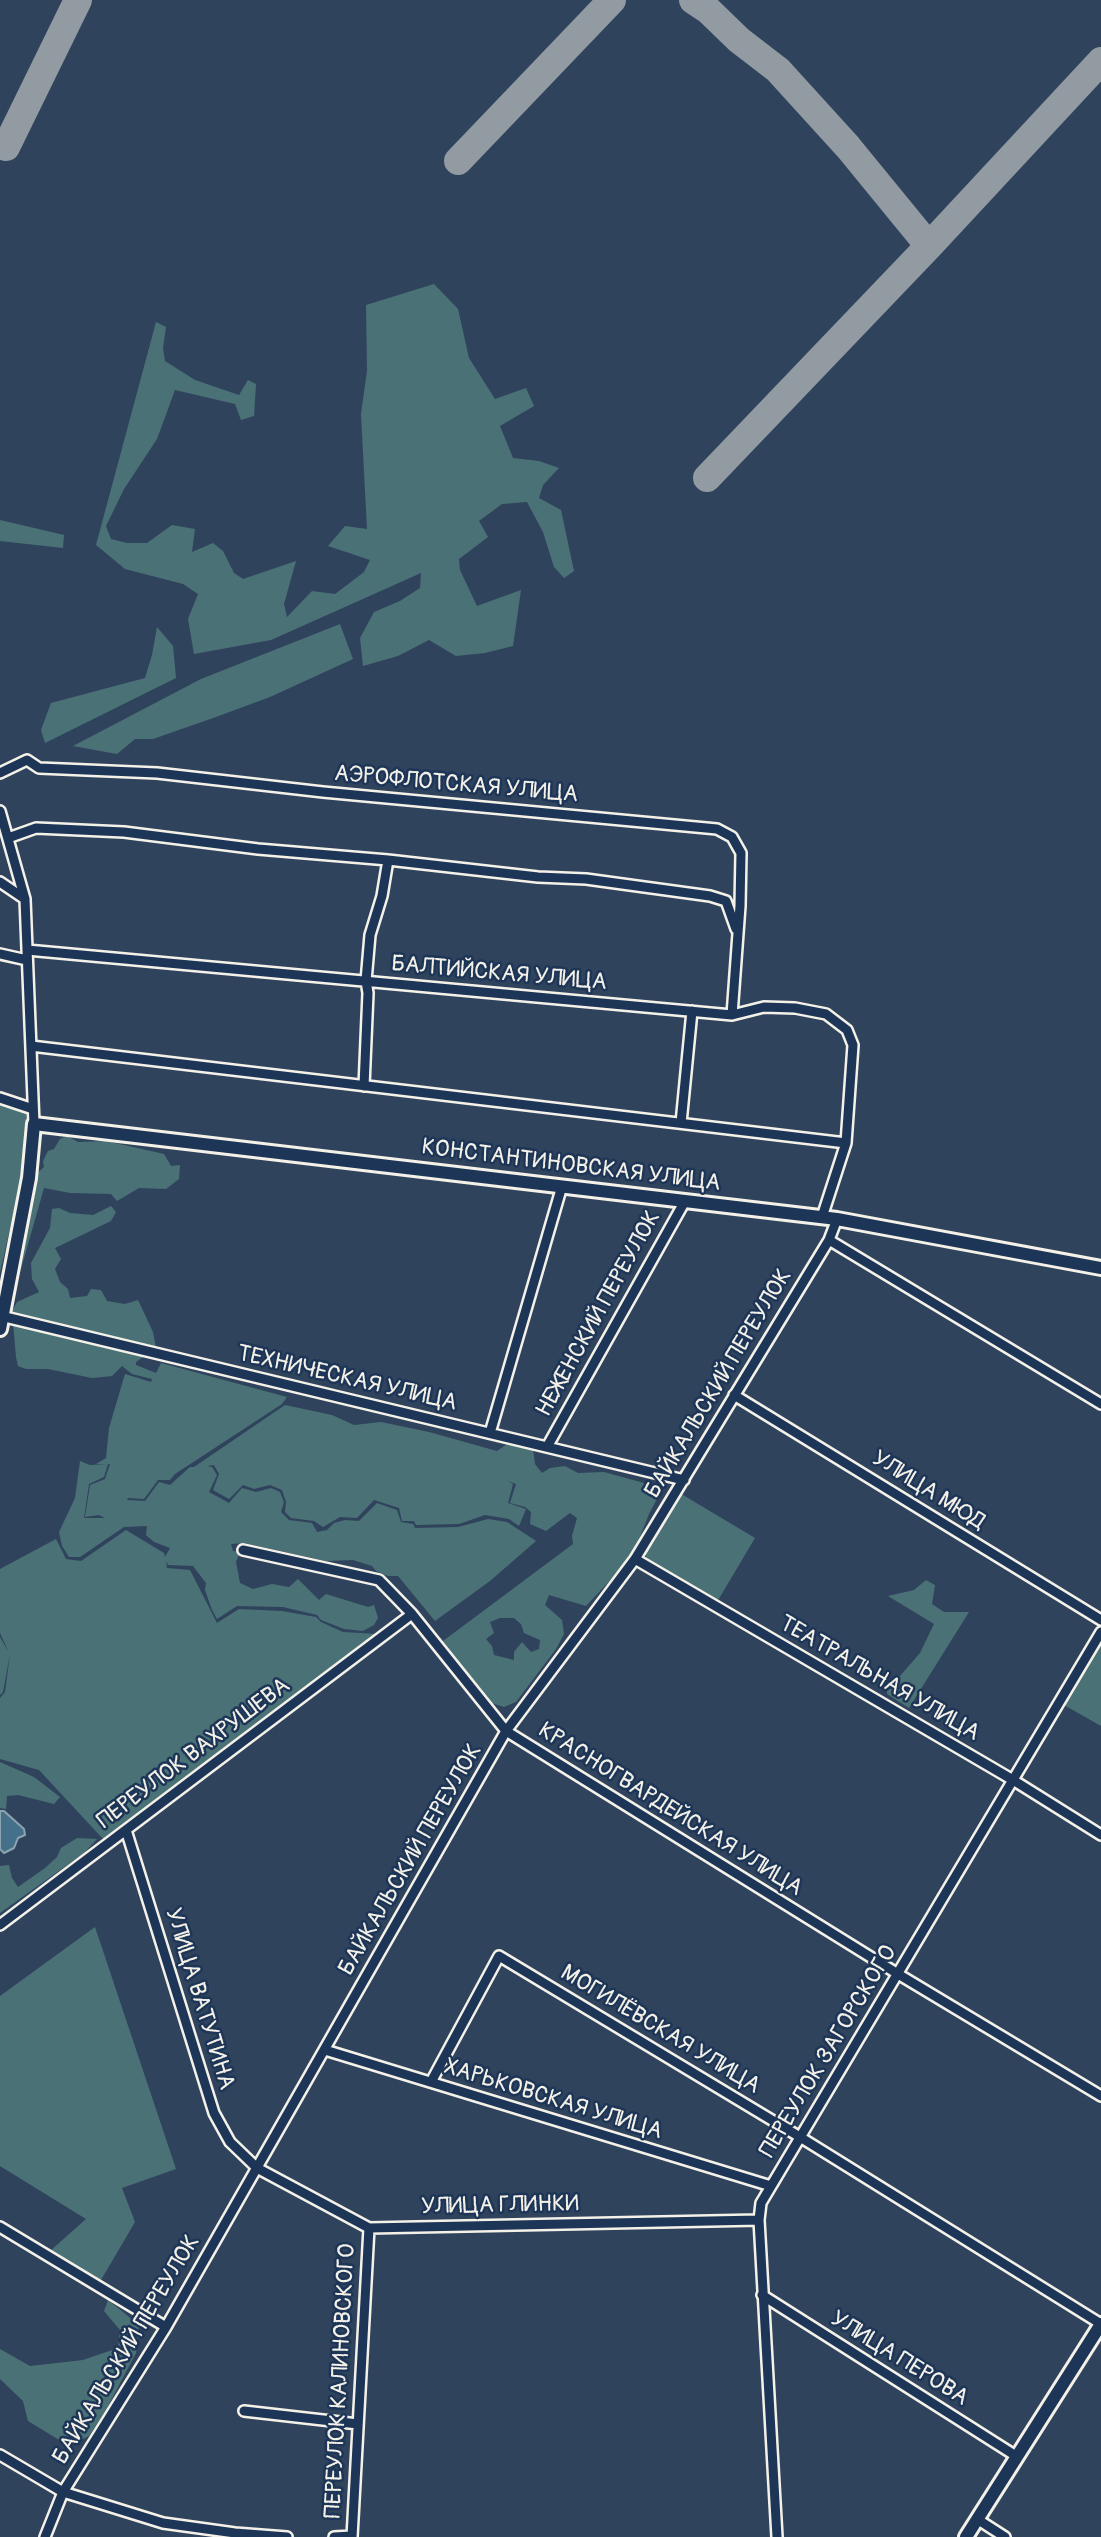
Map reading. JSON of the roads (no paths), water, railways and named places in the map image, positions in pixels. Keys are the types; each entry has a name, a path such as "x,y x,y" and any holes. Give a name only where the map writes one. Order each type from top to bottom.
{"street":[{"name":"АЭРОФЛОТСКАЯ УЛИЦА","path":"0,773 27,760 39,768 157,773 323,792 717,829 732,837 741,853 732,1015"},
{"path":"0,811 25,899 34,1124 29,1178 1,1322"},
{"path":"8,838 36,828 124,832 258,849 538,877 586,878 710,896 726,901 737,933"},
{"path":"364,1086 368,993 366,981 370,935 382,895 388,860"},
{"path":"0,882 25,899"},
{"name":"БАЛТИЙСКАЯ УЛИЦА","path":"0,954 366,981 732,1015 764,1007 795,1008 826,1014 847,1030 853,1045 846,1143 822,1217"},
{"path":"681,1123 692,1011"},
{"path":"31,1046 846,1143"},
{"path":"0,1098 33,1109"},
{"name":"КОНСТАНТИНОВСКАЯ УЛИЦА","path":"34,1124 837,1219 1101,1268"},
{"path":"490,1433 562,1186"},
{"name":"НЕЖЕНСКИЙ ПЕРЕУЛОК","path":"547,1447 685,1201"},
{"name":"БАЙКАЛЬСКИЙ ПЕРЕУЛОК","path":"45,2537 64,2492 166,2327 506,1731 635,1559 829,1240 837,1219"},
{"path":"829,1240 1101,1404"},
{"name":"ТЕХНИЧЕСКАЯ УЛИЦА","path":"1,1322 684,1479"},
{"name":"УЛИЦА МЮД","path":"734,1395 1101,1620"},
{"name":"КРАСНОГВАРДЕЙСКАЯ УЛИЦА","path":"243,1550 379,1580 412,1614 506,1731 898,1974 1101,2095"},
{"name":"ТЕАТРАЛЬНАЯ УЛИЦА","path":"635,1559 1013,1780 1101,1835"},
{"name":"ПЕРЕУЛОК ВАХРУШЕВА","path":"0,1925 412,1614"},
{"name":"ПЕРЕУЛОК ЗАГОРСКОГО","path":"777,2537 762,2295 759,2220 761,2203 1101,1632"},
{"name":"УЛИЦА ВАТУТИНА","path":"126,1830 214,2113 230,2142 257,2168"},
{"name":"МОГИЛЁВСКАЯ УЛИЦА","path":"431,2082 499,1956 800,2137 1101,2324"},
{"name":"ХАРЬКОВСКАЯ УЛИЦА","path":"325,2050 771,2186"},
{"name":"УЛИЦА ГЛИНКИ","path":"257,2168 369,2228 759,2220"},
{"path":"0,2227 166,2327"},
{"name":"ПЕРЕУЛОК КАЛИНОВСКОГО","path":"352,2537 369,2228"},
{"name":"УЛИЦА ПЕРОВА","path":"762,2295 1016,2456"},
{"path":"966,2537 1101,2324"},
{"path":"244,2411 358,2424"},
{"path":"0,2455 64,2492 163,2523 233,2535 287,2537"},
{"path":"977,2519 1005,2537"},
{"path":"334,2537 352,2537"}],"water":[{"path":"0,1811 4,1811 24,1829 25,1835 18,1838 14,1848 4,1853 0,1849"}]}
